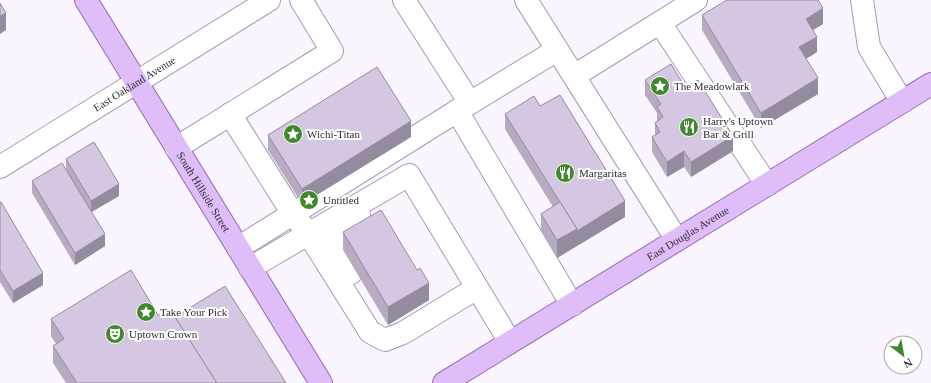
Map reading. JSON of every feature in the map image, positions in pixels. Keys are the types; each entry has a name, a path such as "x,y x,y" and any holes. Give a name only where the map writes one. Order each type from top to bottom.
{"main road":[{"name":"South Hillside Street","path":"86,0 321,383"},
{"name":"East Douglas Avenue","path":"444,383 931,84"}],"street":[{"name":"East Oakland Avenue","path":"0,168 269,0"},
{"path":"176,148 332,51 301,0"},
{"path":"404,0 572,305"},
{"path":"526,0 677,240"},
{"path":"574,76 696,0"},
{"path":"862,0 869,47 902,102"},
{"path":"660,23 767,185"},
{"path":"238,248 557,50"},
{"path":"230,114 293,214 308,233 370,332 385,340 403,332 477,288"},
{"path":"250,268 409,175 510,342"},
{"path":"362,320 366,298 335,248 334,240 338,232 352,220 413,182"}],"building":[{"path":"727,0 818,0 823,8 806,19 817,37 799,47 818,78 761,113 702,15"},
{"path":"0,3 6,13 0,16"},
{"name":"Harry's Uptown Bar & Grill","path":"671,64 685,87 698,80 733,136 691,162 684,151 667,162 652,137 660,132 655,123 663,117 657,107 661,104 645,80"},
{"path":"377,67 411,121 302,189 268,135"},
{"name":"Margaritas","path":"560,95 625,201 577,231 505,114 534,96 540,106"},
{"path":"94,142 119,184 91,201 66,159"},
{"path":"62,163 105,234 75,253 32,181"},
{"path":"0,202 43,273 13,291 0,270"},
{"path":"560,202 577,229 557,240 541,214"},
{"path":"381,210 417,270 420,268 429,283 388,307 343,232"},
{"name":"Uptown Crown","path":"131,270 158,315 174,315 217,383 77,383 53,346 64,339 51,319"},
{"path":"225,286 286,383 217,383 175,317"}],"place":[{"name":"The Meadowlark","path":"660,86"},
{"name":"Harry's Uptown Bar & Grill","path":"689,127"},
{"name":"Wichi-Titan","path":"293,134"},
{"name":"Margaritas","path":"565,173"},
{"name":"Untitled","path":"309,200"},
{"name":"Take Your Pick","path":"146,312"},
{"name":"Uptown Crown","path":"115,334"}]}
